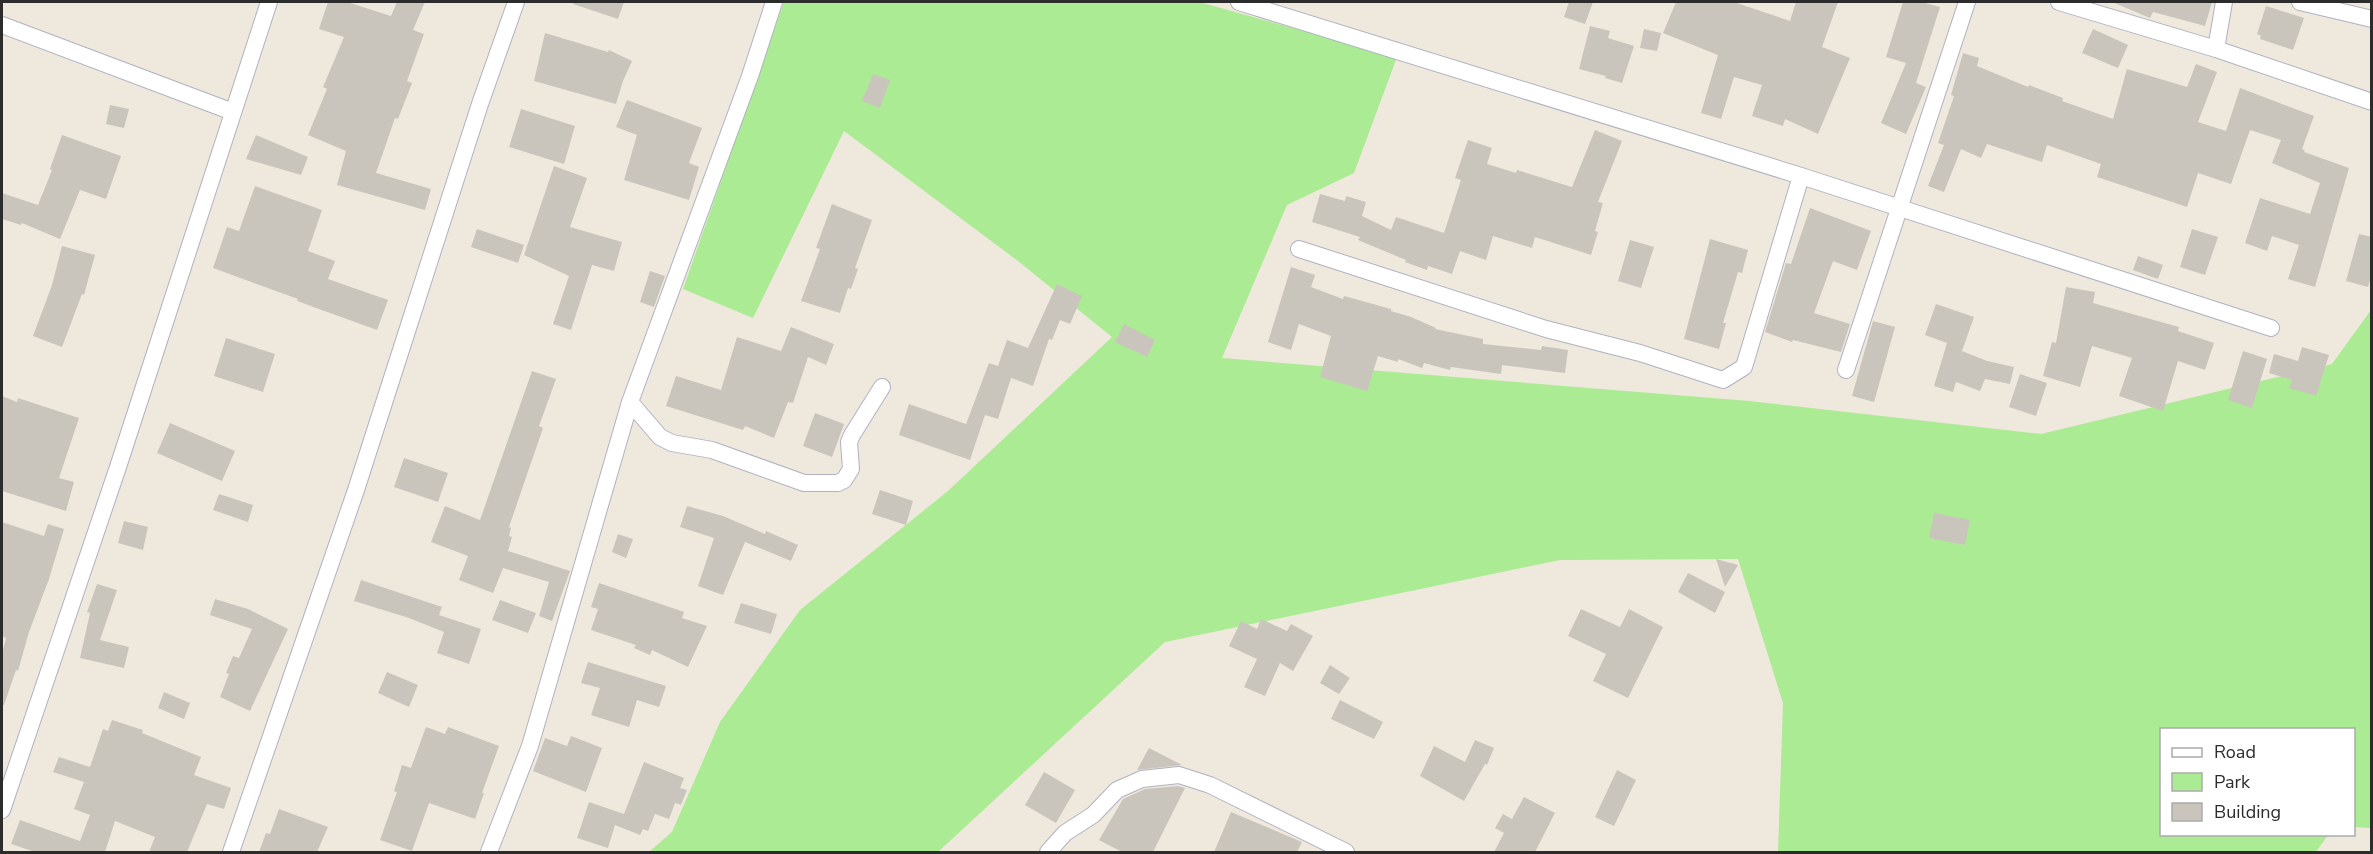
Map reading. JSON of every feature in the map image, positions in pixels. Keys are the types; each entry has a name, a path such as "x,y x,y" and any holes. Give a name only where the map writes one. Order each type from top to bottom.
{"street":[{"path":"2,810 118,467 269,2"},
{"path":"231,852 356,490 480,104 516,2"},
{"path":"489,852 530,746 630,402 750,76 774,2"},
{"path":"1239,2 1274,7 2271,328"},
{"path":"1846,370 1967,2"},
{"path":"2059,2 2216,49 2372,102"},
{"path":"2216,49 2224,2"},
{"path":"2301,2 2372,19"},
{"path":"2,25 233,112"},
{"path":"1299,249 1546,329 1640,353 1723,380 1744,367 1801,176"},
{"path":"630,402 660,437 672,443 712,450 804,483 838,483 844,480 851,469 849,442 852,435 882,387"},
{"path":"1048,852 1065,833 1092,815 1118,790 1142,779 1179,775 1210,785 1346,852"}],"green space":[{"path":"784,2 1199,2 1397,57 1354,173 1287,205 1222,358 1749,401 2041,434 2332,364 2371,310 2371,828 2355,827 2355,728 2160,728 2160,836 2327,836 2316,852 1778,852 1783,703 1738,559 1560,560 1165,642 938,852 649,852 672,832 720,722 800,610 948,491 1112,337 1018,261 844,131 753,318 683,289"}],"building":[{"path":"328,2 347,2 391,16 397,2 425,2 413,30 424,34 407,81 412,83 398,119 395,118 376,173 431,189 425,210 337,185 346,151 308,135 327,89 323,87 344,37 319,29"},
{"path":"574,2 624,2 618,19 573,4"},
{"path":"1569,2 1593,2 1585,24 1564,17"},
{"path":"1676,2 1734,2 1790,21 1796,2 1838,2 1822,47 1850,58 1818,134 1785,119 1783,126 1752,116 1762,85 1734,77 1721,119 1701,113 1718,55 1663,33"},
{"path":"1903,2 1921,2 1940,7 1916,83 1926,87 1906,134 1881,123 1906,63 1886,57"},
{"path":"2112,2 2212,2 2205,26 2153,12 2150,18"},
{"path":"2266,6 2304,18 2293,50 2260,39 2261,36 2257,34"},
{"path":"1590,26 1610,31 1608,38 1634,46 1622,83 1579,69"},
{"path":"1644,29 1661,33 1657,51 1640,48"},
{"path":"2093,29 2128,45 2118,68 2082,53"},
{"path":"545,33 608,52 609,50 632,61 616,104 534,81"},
{"path":"1963,53 1979,58 1977,66 2113,119 2127,69 2187,87 2196,64 2217,72 2198,122 2226,131 2240,88 2314,116 2302,149 2305,150 2304,152 2349,168 2315,287 2288,279 2299,245 2272,236 2267,251 2245,243 2260,198 2310,214 2320,183 2272,163 2281,140 2250,130 2231,184 2198,173 2187,207 2097,177 2101,164 2047,145 2042,162 1987,144 1981,158 1961,149 1944,192 1928,186 1944,145 1938,143 1954,96 1951,95"},
{"path":"873,74 890,80 880,108 862,101"},
{"path":"627,100 702,128 689,163 699,167 689,200 624,180 637,135 616,127"},
{"path":"110,105 129,109 124,128 106,124"},
{"path":"521,109 575,126 564,164 509,147"},
{"path":"1595,130 1622,141 1598,202 1603,203 1591,255 1535,237 1532,248 1493,236 1486,260 1460,251 1452,274 1428,266 1427,270 1405,262 1406,260 1358,240 1360,237 1312,222 1320,194 1345,201 1346,196 1366,202 1362,216 1391,230 1396,217 1444,233 1461,180 1455,178 1468,140 1492,148 1487,164 1516,173 1517,170 1572,187"},
{"path":"62,135 121,156 106,199 80,190 60,239 22,223 21,225 2,219 2,193 38,205 52,170 50,169"},
{"path":"256,135 308,157 301,175 246,159"},
{"path":"554,166 587,178 570,227 622,242 614,271 592,265 571,330 553,324 569,276 524,255"},
{"path":"255,186 322,210 308,251 335,261 328,279 388,300 377,330 213,268 227,227 239,231"},
{"path":"832,204 872,220 855,268 858,269 851,289 848,288 840,313 801,301 820,249 816,248"},
{"path":"1810,208 1871,231 1857,270 1833,261 1814,313 1850,324 1841,352 1793,340 1792,342 1765,332 1786,263 1791,264"},
{"path":"477,229 524,245 518,263 471,247"},
{"path":"2192,229 2218,237 2205,275 2180,267"},
{"path":"2359,234 2372,237 2372,274 2368,287 2346,281"},
{"path":"1710,239 1748,250 1742,273 1738,272 1723,323 1726,323 1719,349 1684,339"},
{"path":"1630,240 1654,247 1641,288 1618,281"},
{"path":"62,246 95,255 84,295 82,294 62,347 33,336 52,285"},
{"path":"2138,256 2163,265 2158,279 2133,270"},
{"path":"1291,267 1315,275 1311,287 1343,299 1344,296 1391,309 1391,311 1411,317 1435,329 1483,339 1483,344 1541,350 1542,346 1568,350 1565,373 1502,365 1501,374 1451,367 1450,370 1424,363 1422,368 1398,359 1398,362 1378,356 1367,391 1320,377 1331,336 1299,324 1291,350 1268,342"},
{"path":"650,271 665,276 654,307 640,302"},
{"path":"1057,284 1082,296 1070,324 1060,320 1052,340 1049,339 1033,386 1011,378 998,419 985,415 970,460 899,435 909,404 966,424 989,363 998,366 1007,340 1028,348"},
{"path":"2066,287 2095,292 2093,303 2179,327 2178,331 2214,343 2205,370 2178,361 2163,411 2119,396 2132,358 2092,346 2080,387 2043,376 2052,342 2056,343"},
{"path":"1936,304 1974,317 1962,351 1987,361 2014,367 2010,384 1985,379 1980,391 1956,382 1953,392 1934,386 1947,343 1925,335"},
{"path":"1873,321 1895,327 1874,402 1852,396"},
{"path":"1124,324 1155,340 1147,357 1115,342"},
{"path":"791,327 834,344 826,365 808,357 793,403 788,402 774,438 745,426 743,430 666,406 676,376 721,390 737,337 781,351"},
{"path":"226,338 275,354 263,392 214,376"},
{"path":"2302,347 2329,355 2316,396 2289,388 2292,380 2269,373 2274,354 2298,361"},
{"path":"2243,351 2267,359 2252,408 2228,400"},
{"path":"532,371 556,379 539,426 543,428 509,527 511,528 509,536 512,537 508,551 570,571 552,621 539,616 549,582 503,568 493,593 459,580 468,556 431,542 445,506 480,520"},
{"path":"2020,374 2047,383 2036,416 2009,407"},
{"path":"2,396 17,402 18,398 79,418 59,478 74,482 66,511 2,491"},
{"path":"815,413 844,424 832,457 803,446"},
{"path":"170,423 235,451 222,481 157,453"},
{"path":"404,458 448,473 438,502 394,487"},
{"path":"880,490 913,501 906,525 872,514"},
{"path":"219,494 253,505 248,522 213,510"},
{"path":"687,506 723,516 765,534 766,531 798,545 791,561 745,542 723,595 698,586 714,538 680,527"},
{"path":"1934,513 1970,520 1965,545 1929,538"},
{"path":"124,521 148,527 143,550 118,543"},
{"path":"2,522 44,536 48,524 64,529 18,671 16,670 4,705 2,705 2,654 6,638 2,636"},
{"path":"618,534 633,539 626,558 612,552"},
{"path":"1716,559 1738,565 1725,587"},
{"path":"1688,573 1725,592 1715,613 1678,592"},
{"path":"361,580 442,607 439,615 481,629 469,664 437,653 444,632 409,618 354,601"},
{"path":"599,583 684,612 682,618 707,626 688,667 652,650 650,655 634,648 636,645 591,630 598,609 591,607"},
{"path":"97,584 117,590 100,640 129,647 124,668 80,658 90,613 87,612"},
{"path":"215,599 248,609 288,629 250,711 220,697 233,656 239,658 252,629 210,615"},
{"path":"500,600 536,613 528,633 492,620"},
{"path":"741,603 777,614 771,634 734,623"},
{"path":"1581,609 1620,627 1629,609 1663,627 1628,698 1593,681 1606,654 1568,636"},
{"path":"1261,619 1287,631 1291,624 1313,636 1293,671 1280,663 1265,696 1244,687 1257,659 1229,646 1241,621 1257,629"},
{"path":"588,662 666,686 659,707 637,700 629,727 591,715 600,688 581,683"},
{"path":"1330,665 1350,678 1339,694 1320,683"},
{"path":"387,672 418,685 409,707 378,693"},
{"path":"164,692 190,703 184,719 158,708"},
{"path":"1340,700 1383,722 1374,739 1331,719"},
{"path":"112,720 143,730 142,733 201,757 194,775 231,788 224,809 207,804 187,852 149,852 155,837 115,821 105,852 35,852 11,844 20,820 80,841 90,815 74,809 84,782 53,772 59,757 90,767 103,729 108,731"},
{"path":"426,727 445,734 448,727 499,746 475,819 429,803 412,851 380,840 397,792 394,791 402,765 411,768"},
{"path":"571,736 602,748 586,792 533,771 545,738 567,746"},
{"path":"1475,740 1494,748 1487,765 1485,764 1464,801 1420,776 1434,746 1465,762"},
{"path":"1149,748 1182,765 1137,770"},
{"path":"644,762 684,778 680,788 687,790 681,805 675,803 669,819 655,814 648,831 643,829 640,835 615,825 608,848 577,838 589,802 624,814"},
{"path":"1617,770 1636,780 1614,826 1595,817"},
{"path":"1044,772 1075,790 1056,823 1025,805"},
{"path":"1178,786 1185,788 1153,852 1122,852 1099,840 1123,799 1145,789"},
{"path":"1524,797 1555,813 1535,852 1494,852 1504,833 1495,828 1503,814 1512,819"},
{"path":"279,809 328,827 317,852 259,852 266,833 270,834"},
{"path":"1231,812 1302,842 1297,852 1214,852"}]}
